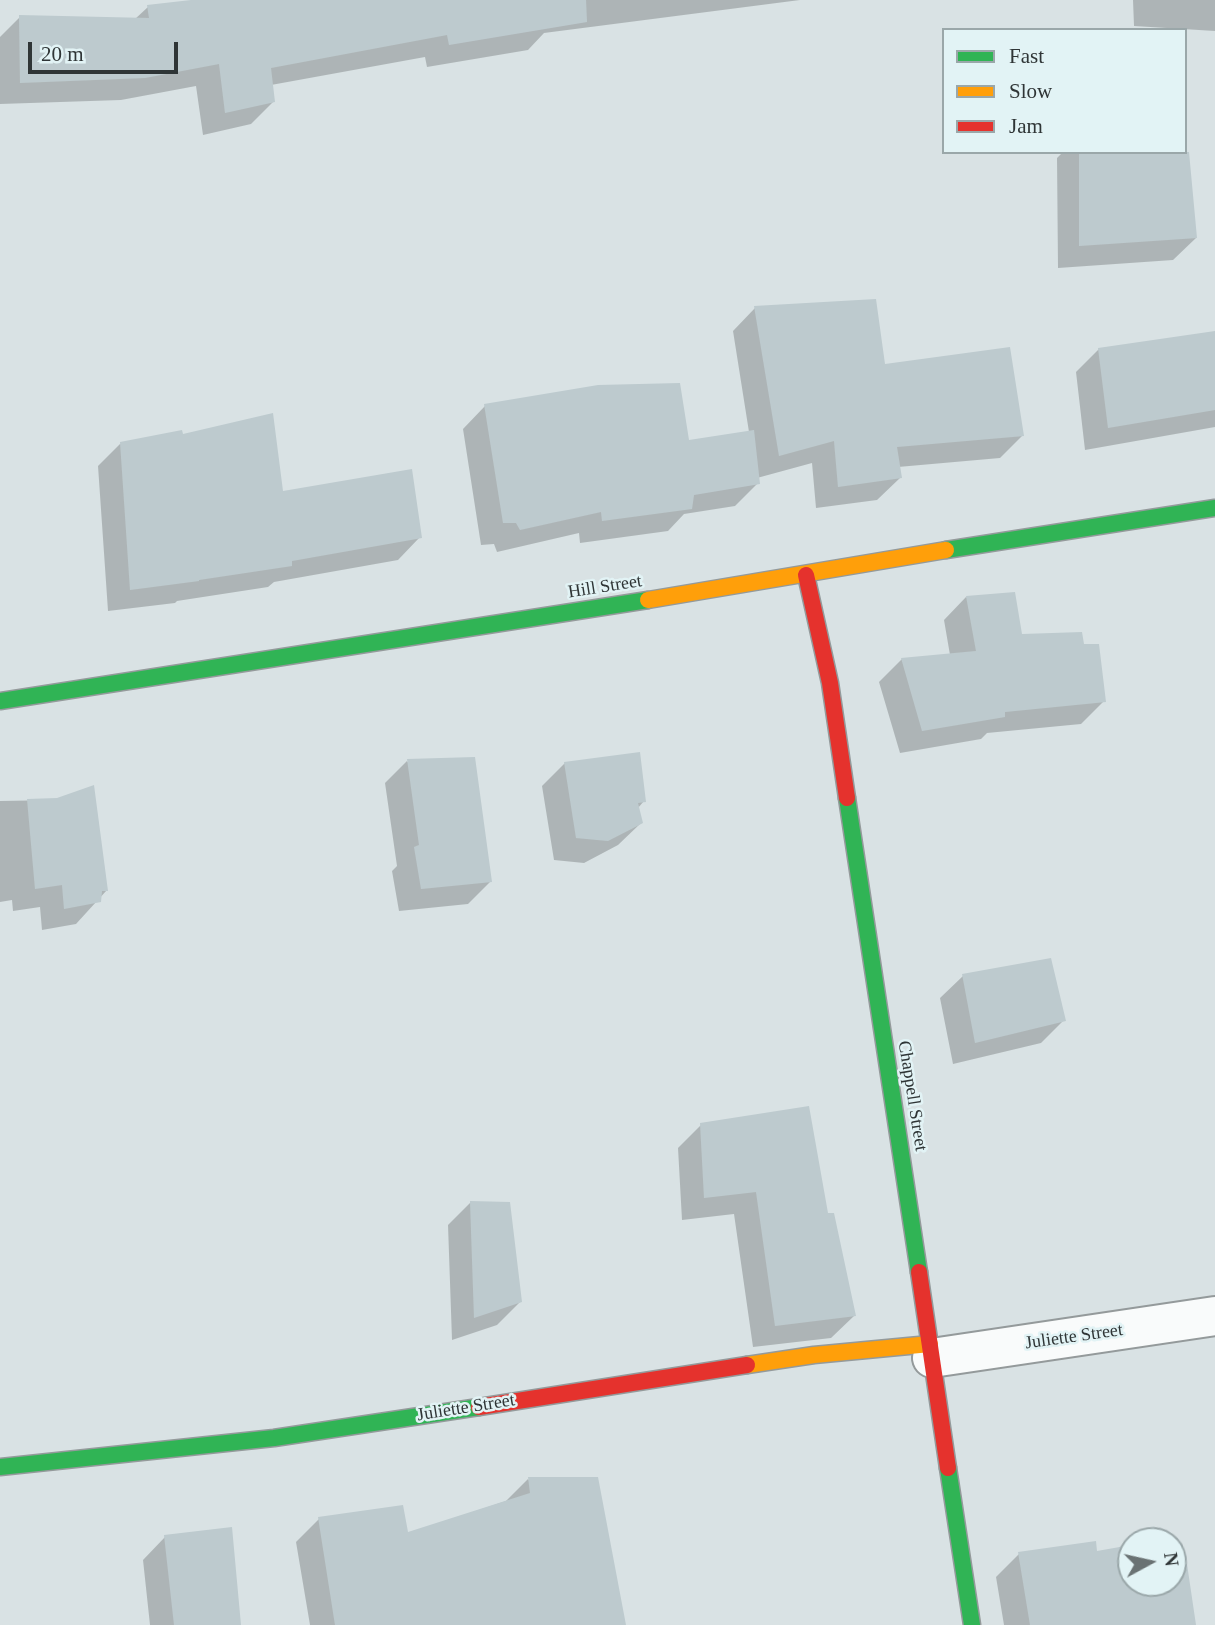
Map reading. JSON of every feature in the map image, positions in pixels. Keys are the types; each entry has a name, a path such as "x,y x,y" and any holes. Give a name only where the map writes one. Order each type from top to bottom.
{"street":[{"name":"Hill Street","path":"0,701 1215,508"},
{"name":"Chappell Street","path":"806,575 830,683 972,1625"},
{"name":"Juliette Street","path":"0,1467 274,1438 800,1357 931,1351 1215,1317"}],"building":[{"path":"191,0 586,0 587,22 449,45 447,35 271,68 275,102 225,113 219,64 145,78 20,83 19,15 149,18 147,5"},
{"path":"1189,152 1197,238 1079,246 1079,154"},
{"path":"876,299 885,364 1010,347 1024,436 897,447 902,478 838,487 834,441 779,456 754,306"},
{"path":"1215,331 1215,410 1108,428 1098,348"},
{"path":"680,383 689,440 754,430 760,484 694,495 692,509 602,521 601,512 520,530 516,523 503,523 484,404 598,385"},
{"path":"273,413 283,491 412,469 422,538 292,561 292,566 130,590 120,442 182,430 183,434"},
{"path":"1015,592 1022,634 1082,632 1084,644 1099,644 1106,702 1005,712 1005,717 922,731 901,658 976,651 966,596"},
{"path":"640,752 646,802 638,803 643,823 608,841 576,838 564,762"},
{"path":"475,757 492,882 421,889 414,847 419,845 407,759"},
{"path":"94,785 108,891 102,891 101,902 64,909 62,885 35,889 27,799 57,798"},
{"path":"1051,958 1066,1021 975,1043 962,974"},
{"path":"809,1106 828,1213 834,1213 856,1316 775,1326 756,1192 704,1198 700,1123"},
{"path":"470,1201 510,1202 522,1302 474,1318"},
{"path":"528,1477 598,1477 626,1625 335,1625 318,1517 403,1505 408,1532 530,1493"},
{"path":"232,1527 241,1625 174,1625 164,1535"},
{"path":"1096,1541 1097,1551 1117,1547 1117,1597 1187,1597 1187,1564 1196,1625 1030,1625 1018,1552"}],"traffic: fast":[{"path":"946,550 1215,508"},
{"path":"0,701 648,600"},
{"path":"847,798 919,1272"},
{"path":"0,1467 274,1438 479,1407"},
{"path":"948,1468 972,1625"}],"traffic: slow":[{"path":"648,600 946,550"},
{"path":"747,1365 814,1355 930,1344"}],"traffic: jam":[{"path":"806,575 830,683 847,798"},
{"path":"919,1272 948,1468"},
{"path":"479,1407 747,1365"}]}
